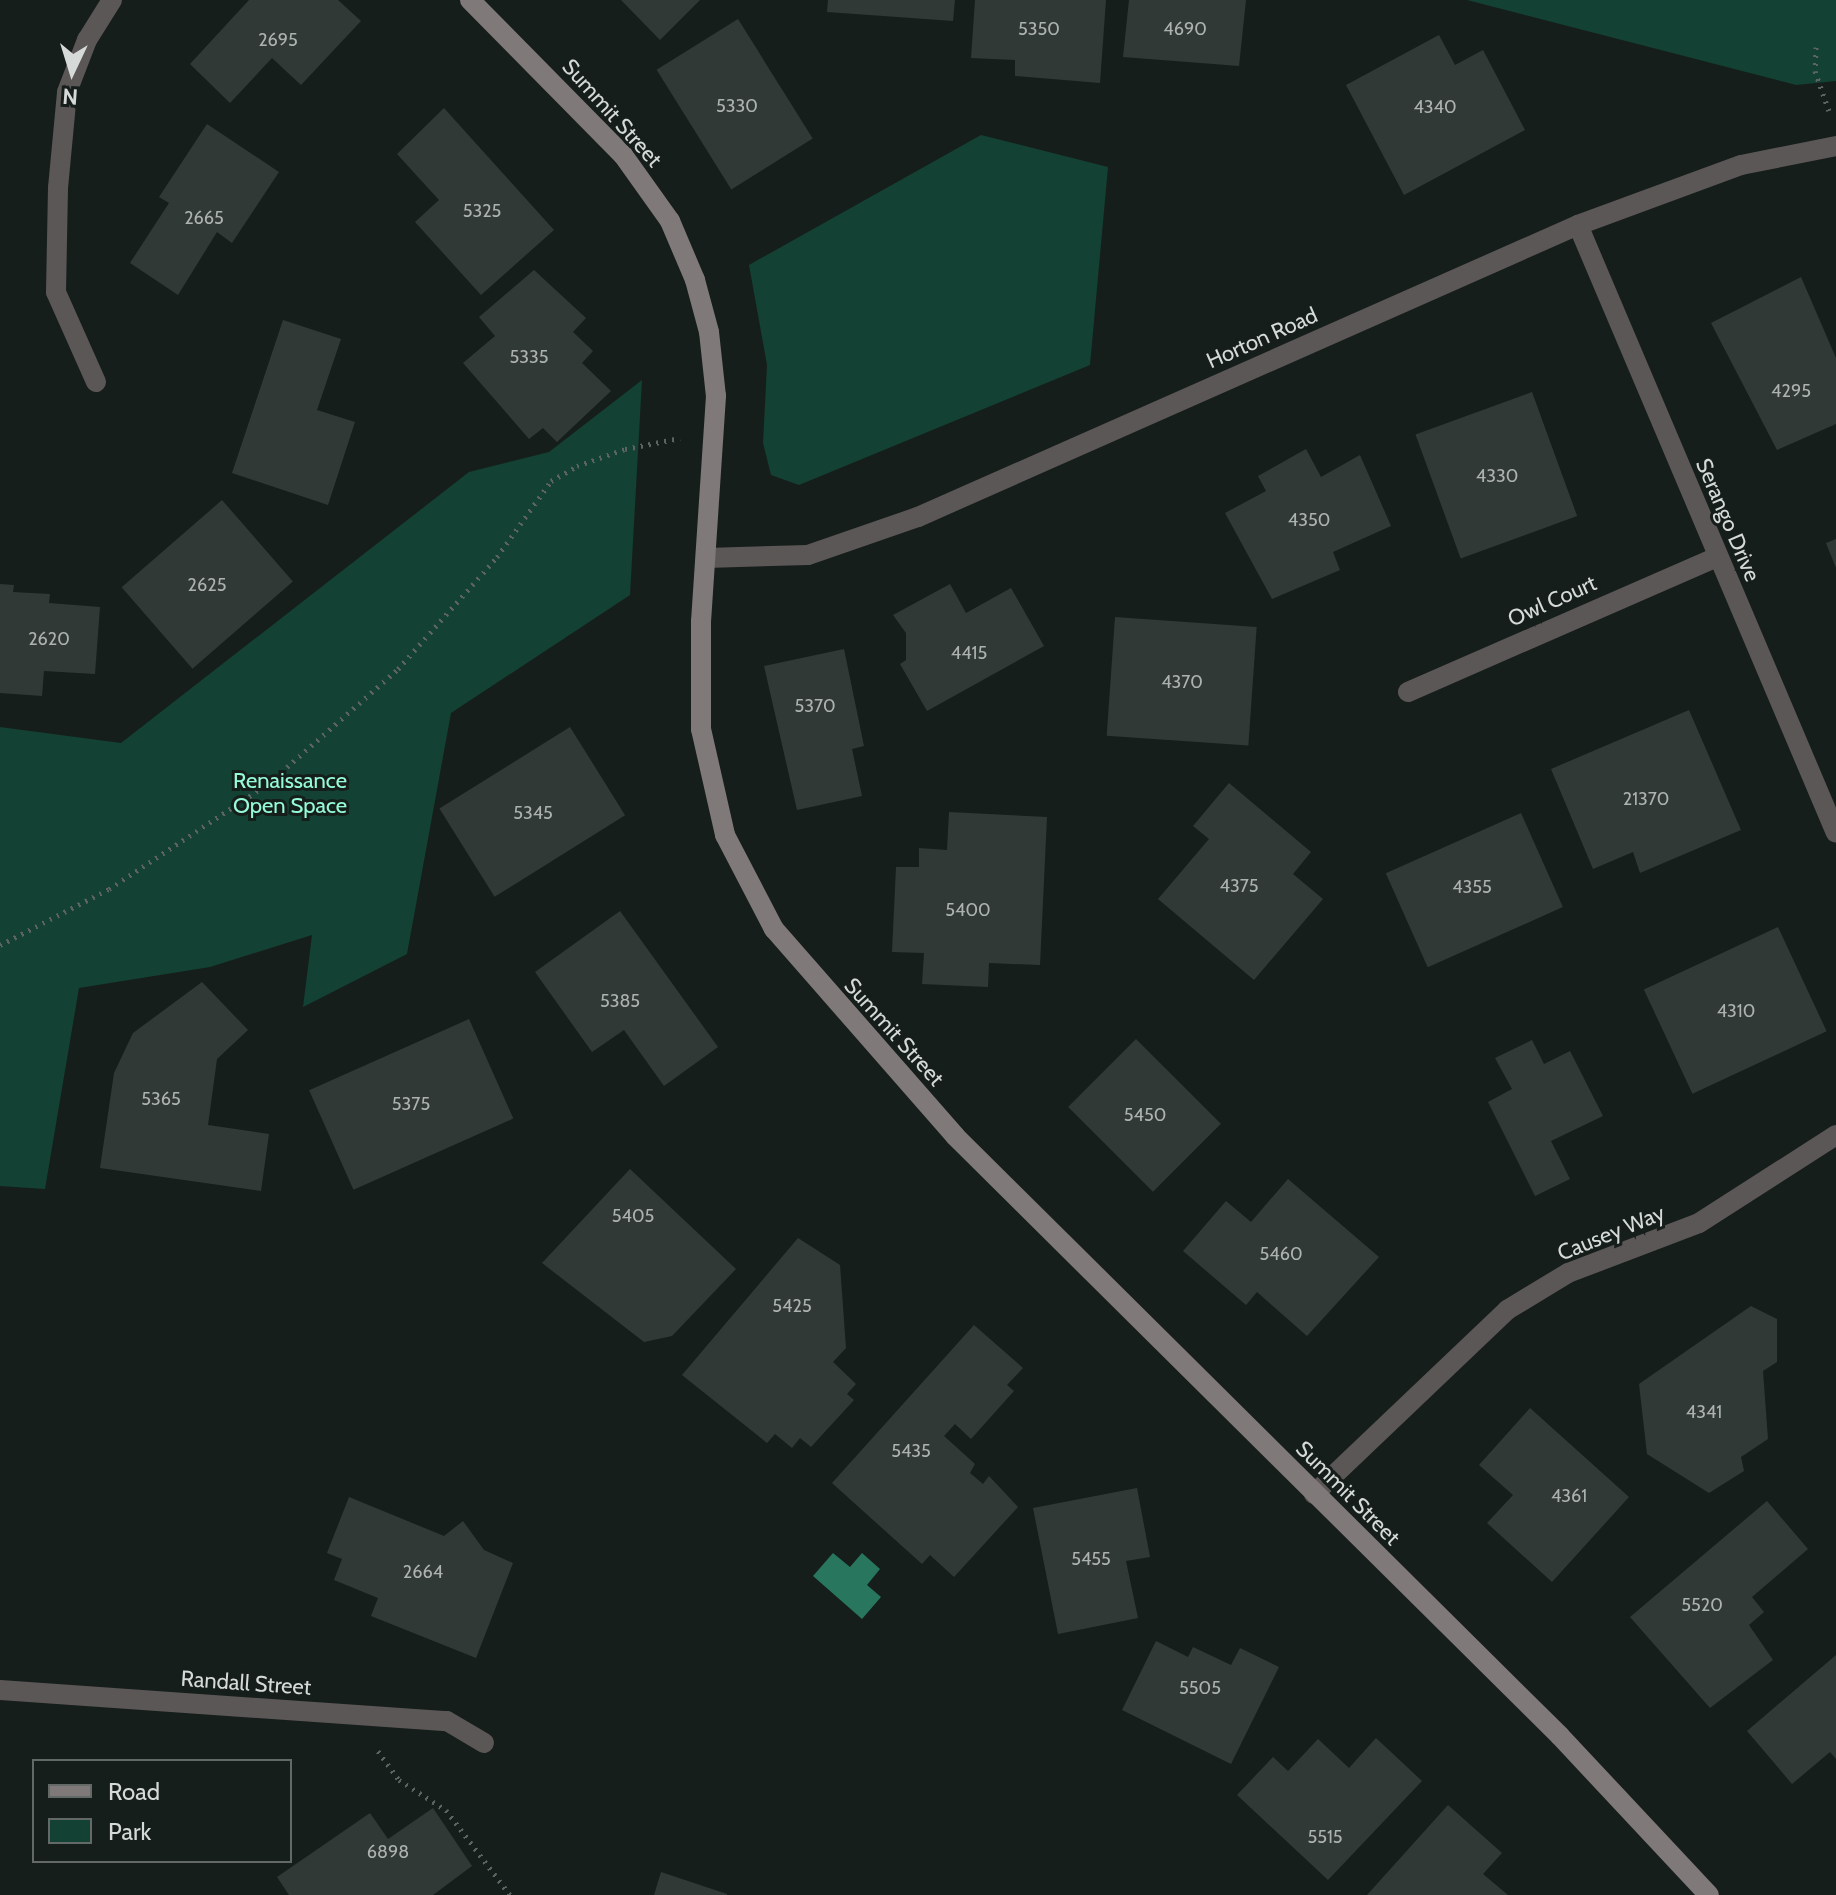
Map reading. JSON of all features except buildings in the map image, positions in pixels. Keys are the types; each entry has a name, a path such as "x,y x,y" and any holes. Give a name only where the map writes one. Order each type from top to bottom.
{"street":[{"path":"96,382 56,292 58,188 67,92 87,40 112,0"},
{"name":"Summit Street","path":"470,0 623,155 670,221 694,276 709,332 716,430 700,687 707,768 725,835 774,929 949,1130 1613,1789 1709,1895"},
{"name":"Horton Road","path":"706,558 808,555 918,517 1578,225 1741,165 1836,146"},
{"name":"Serango Drive","path":"1578,225 1836,833"},
{"name":"Owl Court","path":"1408,692 1717,557"},
{"name":"Causey Way","path":"1314,1494 1507,1310 1568,1273 1699,1223 1836,1135"},
{"name":"Randall Street","path":"0,1690 447,1721 484,1743"}],"path":[{"path":"1816,47 1815,71 1828,105"},
{"path":"0,945 109,889 269,783 398,669 497,557 551,481 577,466 625,449 716,430"},
{"path":"362,1715 366,1733 399,1780 436,1799 510,1895"}],"green space":[{"path":"1467,0 1836,0 1836,81 1796,85"},
{"path":"981,135 1108,167 1090,365 799,485 771,475 763,443 767,365 749,265"},
{"name":"Renaissance Open Space","path":"642,380 630,595 451,713 407,954 303,1007 312,935 210,967 79,988 45,1189 0,1186 0,727 121,743 469,472 549,452"}],"shaded area":[{"path":"833,1553 850,1567 862,1553 880,1569 867,1585 881,1597 862,1619 813,1576"}]}
